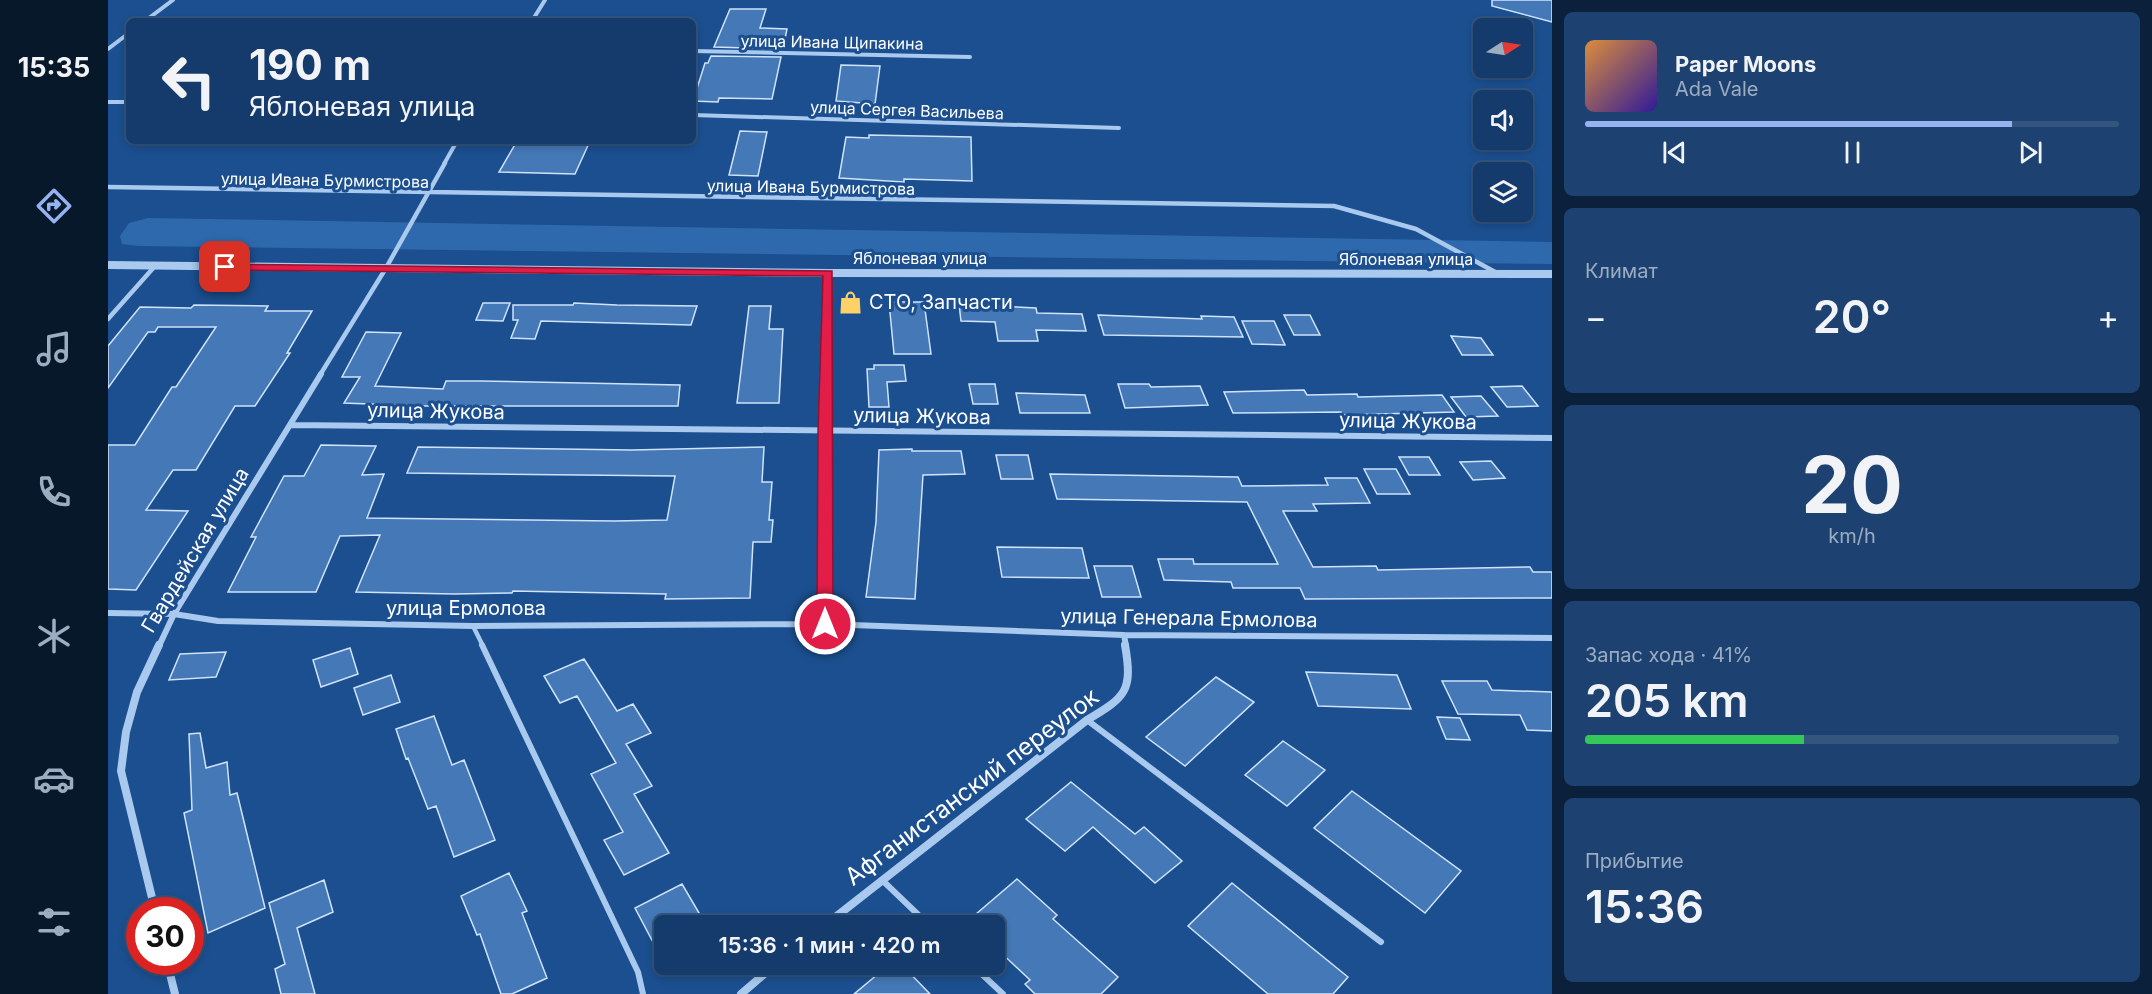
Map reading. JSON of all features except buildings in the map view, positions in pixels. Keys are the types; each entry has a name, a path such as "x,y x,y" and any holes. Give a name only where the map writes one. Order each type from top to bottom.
{"street":[{"path":"149,18 173,0"},
{"path":"534,18 545,0"},
{"path":"108,49 126,37"},
{"name":"улица Ивана Щипакина","path":"696,51 970,57"},
{"path":"108,102 126,102"},
{"name":"улица Сергея Васильева","path":"696,115 1119,128"},
{"name":"Гвардейская улица","path":"152,897 121,771 126,732 137,692 174,614 386,268 455,144"},
{"name":"улица Ивана Бурмистрова","path":"108,187 427,194 1334,206 1416,229 1499,274"},
{"name":"Яблоневая улица","path":"108,265 828,273 1552,274"},
{"path":"108,319 155,266"},
{"path":"825,624 828,273"},
{"name":"улица Жукова","path":"291,425 1552,438"},
{"name":"улица Ермолова","path":"108,613 174,614 218,621 473,626 825,624"},
{"name":"улица Генерала Ермолова","path":"825,624 1124,635 1552,638"},
{"name":"Афганистанский переулок","path":"837,915 1087,720 1119,700 1130,674 1124,635"},
{"path":"170,975 175,994"},
{"path":"741,994 763,975"}],"lane":[{"path":"473,626 638,972 643,994"},
{"path":"1087,720 1381,942"},
{"path":"881,879 919,915"},
{"path":"983,975 1003,994"}],"shaded area":[{"path":"148,218 1552,242 1552,264 122,244 120,236 129,223"}],"place":[{"name":"СТО, Запчасти","path":"851,302"}],"route":[{"path":"225,267 828,273 825,624"}]}
